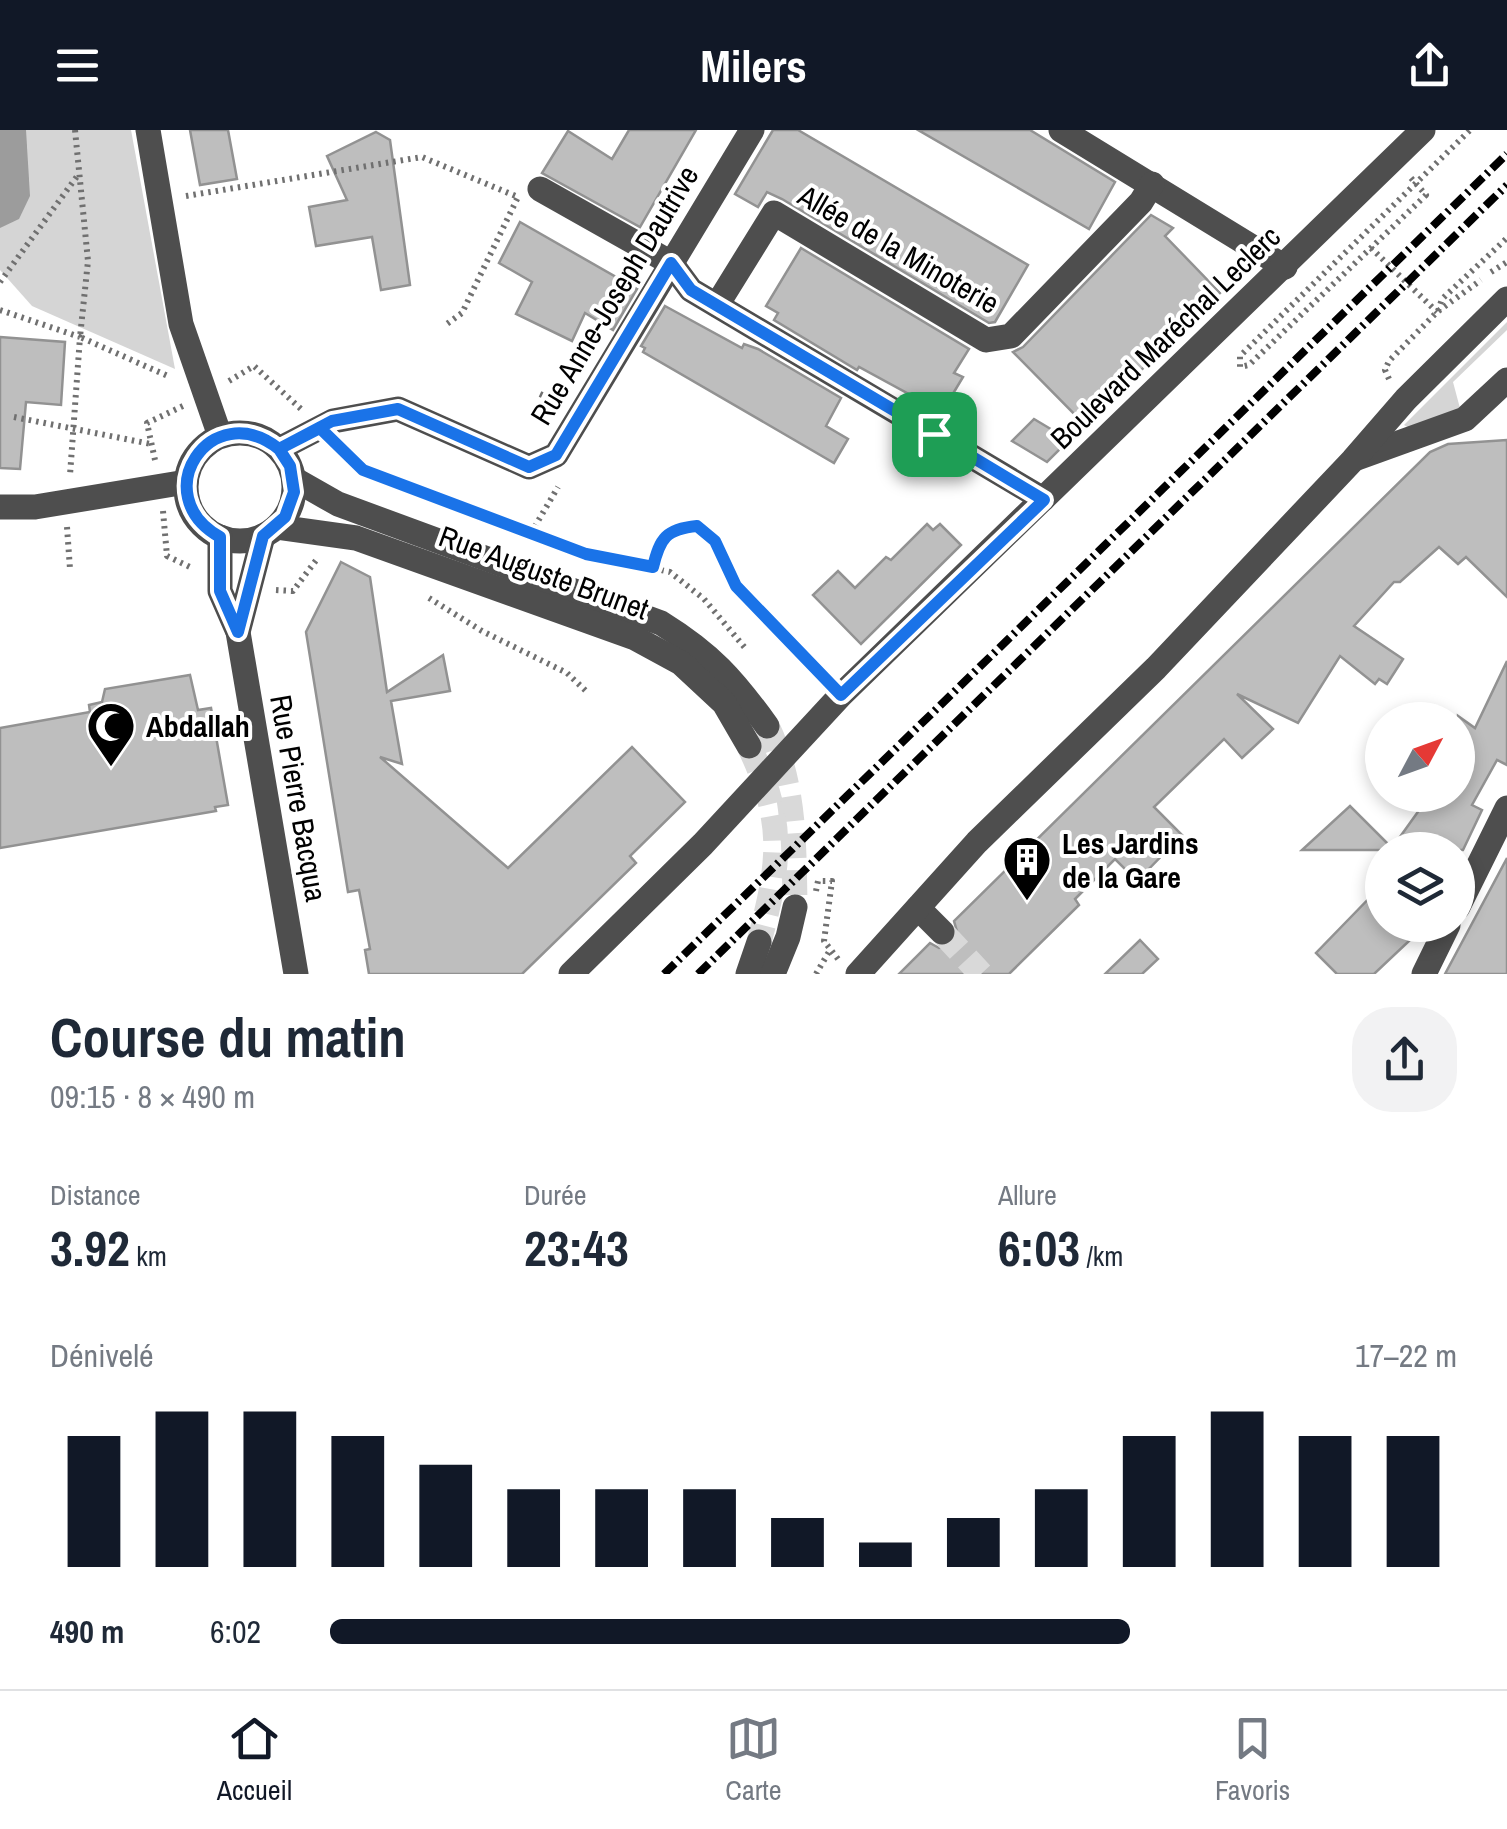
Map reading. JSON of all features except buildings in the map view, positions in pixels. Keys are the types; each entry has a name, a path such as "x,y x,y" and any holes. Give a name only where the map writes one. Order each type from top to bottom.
{"street":[{"path":"148,130 181,324 220,436"},
{"name":"Rue Anne-Joseph Dautrive","path":"279,449 332,421 398,409 529,467 556,455 752,130"},
{"path":"1060,130 1285,267"},
{"name":"Boulevard Maréchal Leclerc","path":"572,974 703,844 841,695 1423,130"},
{"name":"Allée de la Minoterie","path":"717,305 774,212 986,340 1011,336 1141,202 1152,184"},
{"path":"540,190 671,263 691,290 1044,500"},
{"path":"858,974 977,842 1156,668 1406,399 1507,299"},
{"path":"1352,460 1465,419 1507,380"},
{"path":"233,433 258,436 279,449 294,479 291,505 270,531 242,541 220,537 199,522 187,496 186,482 197,454 220,436 233,433"},
{"name":"Rue Auguste Brunet","path":"294,479 338,504 661,623 694,643 732,677 766,726"},
{"path":"0,507 35,508 67,515 186,482"},
{"name":"Rue Auguste Brunet","path":"270,531 356,538 635,638 681,663 724,703 749,746"},
{"name":"Rue Pierre Bacqua","path":"238,632 270,531"},
{"name":"Rue Pierre Bacqua","path":"220,537 220,591 238,632 296,974"},
{"path":"1475,872 1507,808"},
{"path":"772,974 788,938 795,907"},
{"path":"918,908 942,932"},
{"path":"748,974 759,942"},
{"path":"1424,974 1440,942"}],"path":[{"path":"70,569 67,515 76,362 88,261 75,130"},
{"path":"1418,202 1250,365 1240,367 1240,356 1470,130"},
{"path":"158,201 422,157 518,197 462,313 444,326"},
{"path":"0,282 79,174"},
{"path":"1437,312 1442,299 1507,238"},
{"path":"1371,248 1437,312"},
{"path":"1389,379 1389,361 1437,312 1507,262"},
{"path":"0,310 80,337 207,394 254,366 363,470 586,554 653,567 689,584 753,658"},
{"path":"14,417 151,444"},
{"path":"653,567 659,542 677,528 697,526 715,541 736,586 841,695"},
{"path":"816,974 830,950 824,940 832,881 818,881"}],"shaded area":[{"path":"0,130 131,130 175,369 32,306 0,270"},
{"path":"0,130 26,130 30,196 19,219 0,228"},
{"path":"1507,322 1507,330 1453,382 1461,412 1413,430 1404,425"}],"tunnel":[{"path":"767,726 788,792 795,907"},
{"path":"749,746 769,798 776,843 772,889 759,942"},
{"path":"942,932 981,974"}],"railway":[{"path":"664,974 1507,154"},
{"path":"698,974 1507,185"}],"place":[{"name":"Abdallah","path":"111,768"},
{"name":"Les Jardins de la Gare","path":"1027,902"}],"route":[{"path":"934,434 691,290 671,263 556,455 529,467 398,409 332,421 279,449 246,433 220,436 207,444 189,467 187,496 199,522 220,537 220,591 238,632 263,536 285,517 294,492 290,466 279,449 320,428 363,470 586,554 653,567 659,542 677,528 697,526 715,541 736,586 841,695 1044,500 934,434"}]}
